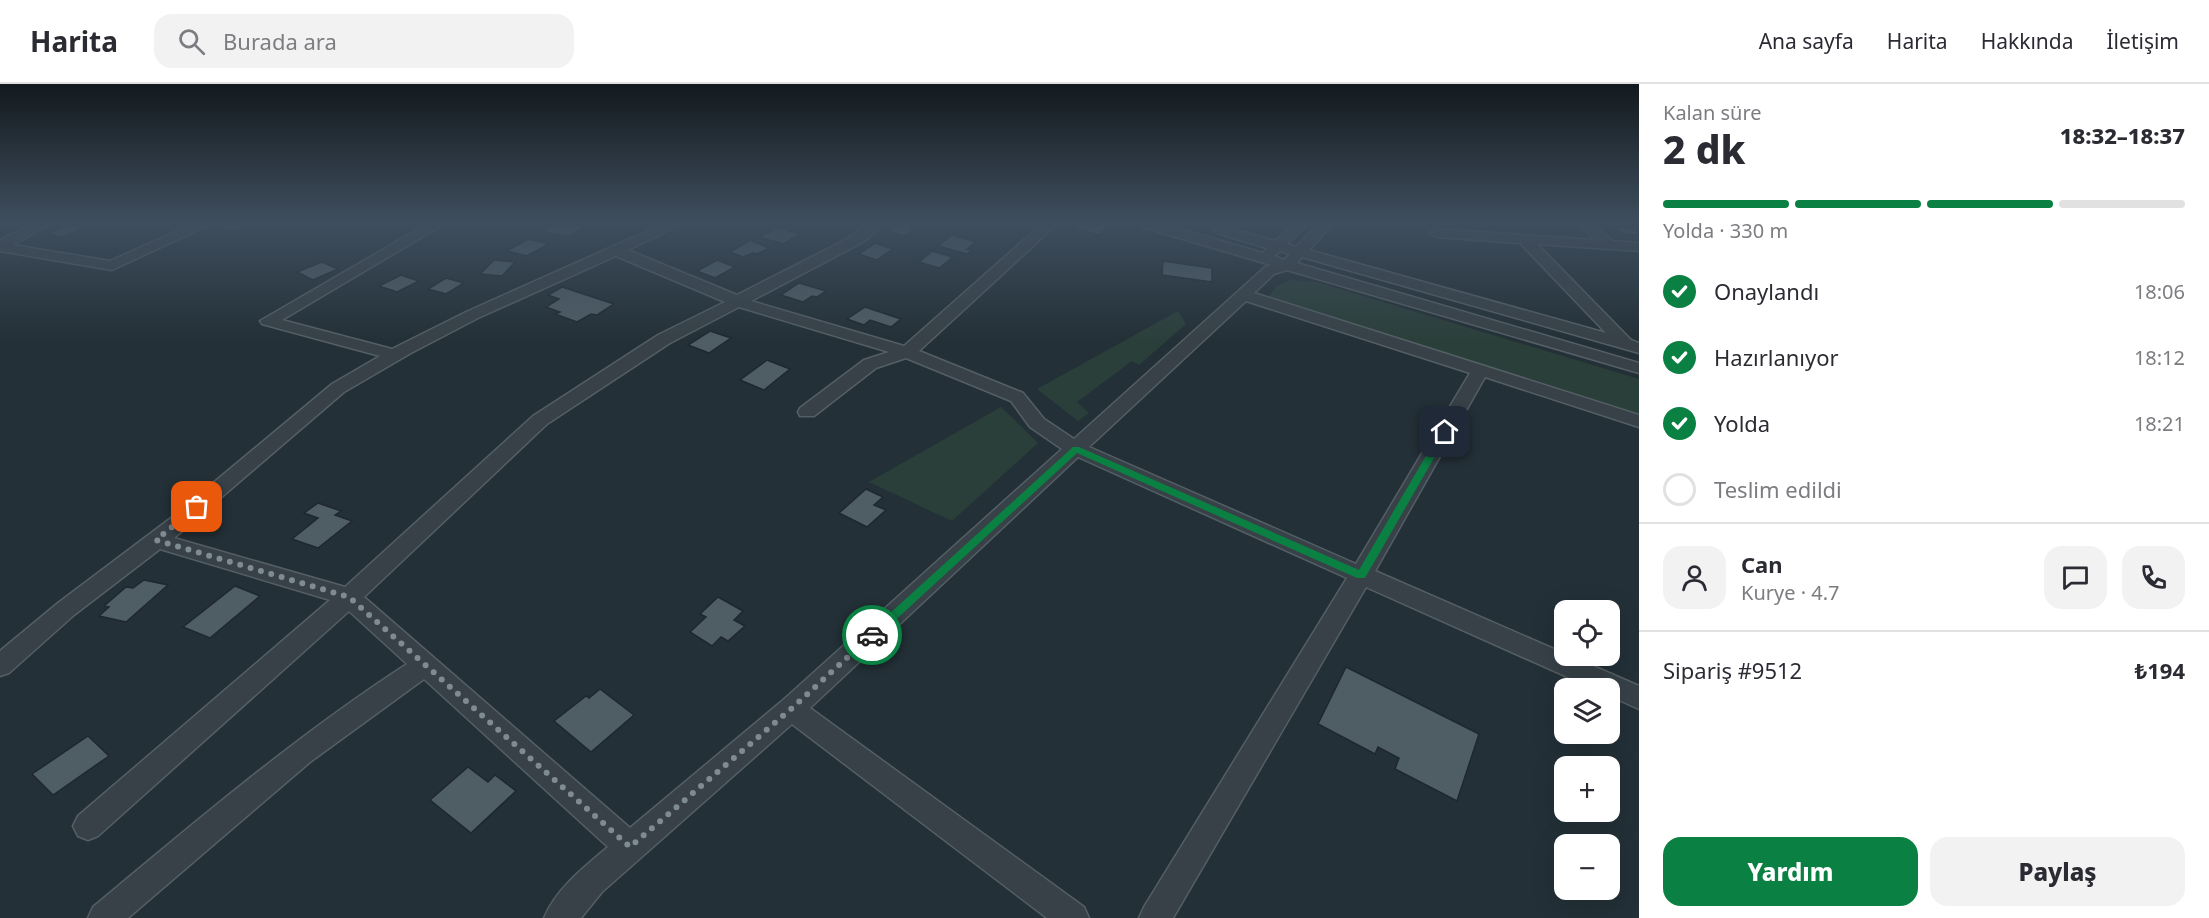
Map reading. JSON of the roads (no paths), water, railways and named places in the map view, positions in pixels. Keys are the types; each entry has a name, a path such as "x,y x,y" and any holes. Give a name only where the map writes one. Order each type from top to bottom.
{"street":[{"path":"95,263 112,266 119,263"},
{"path":"369,263 268,321 394,355"},
{"path":"0,666 66,609 156,540 338,388 394,355 472,315 591,263"},
{"path":"646,263 738,302 907,352 1017,397 1037,423 1076,449 1639,698"},
{"path":"88,826 349,597 540,420 663,339 811,263"},
{"path":"807,412 870,364 907,352 1007,263"},
{"path":"1271,263 1639,368"},
{"path":"1343,263 1632,346"},
{"path":"1548,263 1632,346"},
{"path":"560,918 591,880 791,709 1244,295 1274,264"},
{"path":"1244,295 1639,421"},
{"path":"1155,918 1361,575 1480,370"},
{"path":"156,540 349,597 630,847"},
{"path":"104,918 328,730 372,698 425,665"},
{"path":"791,709 1073,918"}]}
